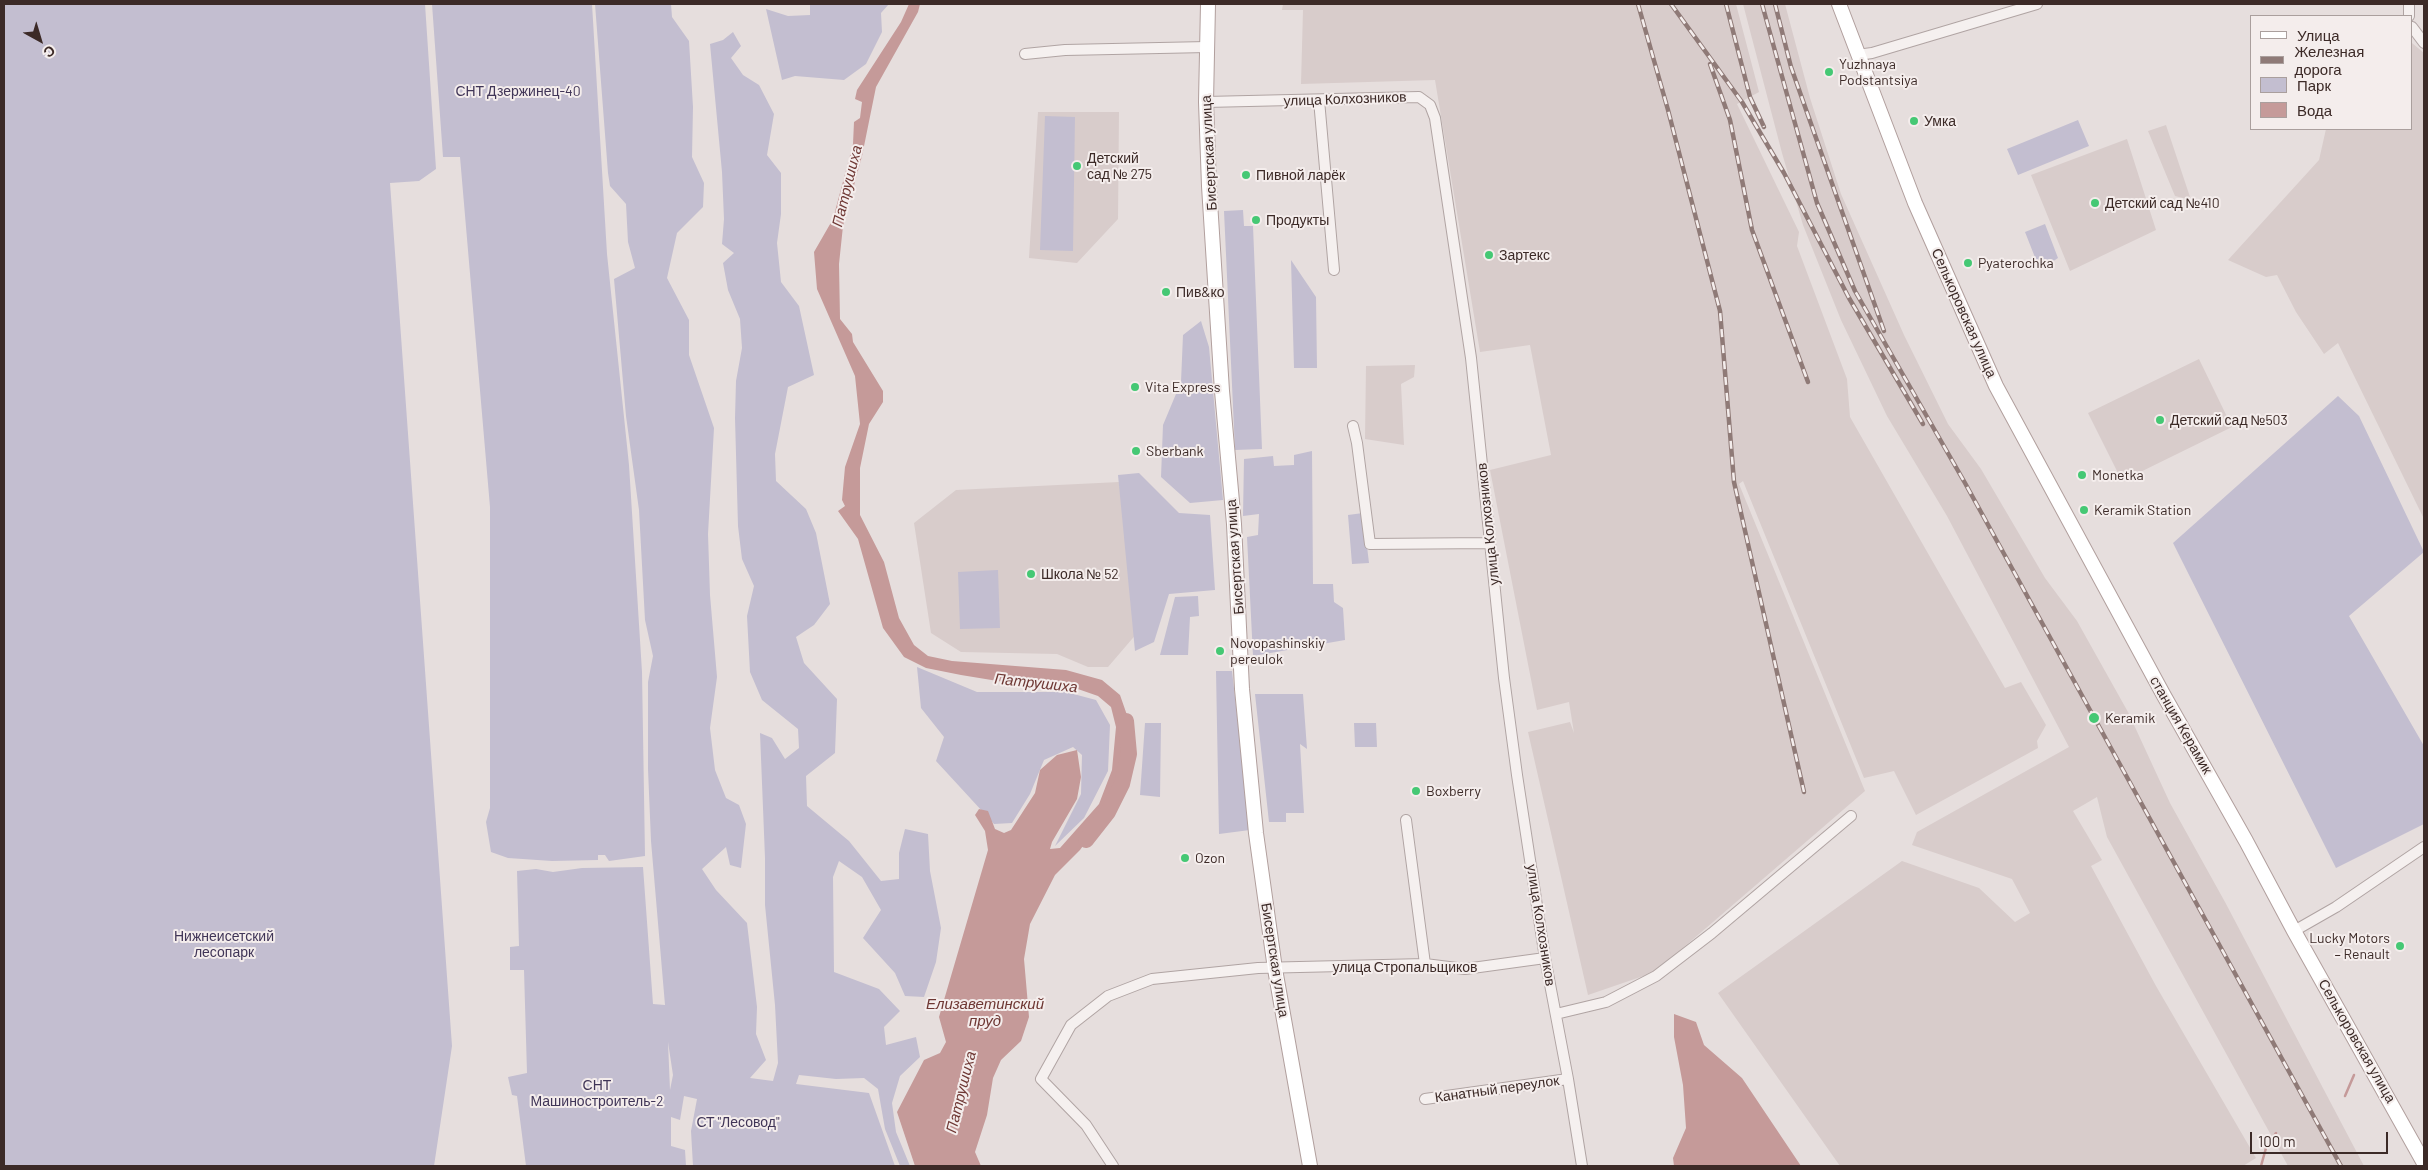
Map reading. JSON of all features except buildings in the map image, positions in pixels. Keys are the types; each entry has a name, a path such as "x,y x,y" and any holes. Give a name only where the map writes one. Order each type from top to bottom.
{"main road":[{"name":"Бисертская улица","path":"1208,4 1206,102 1214,268 1234,524 1242,689 1256,833 1275,969 1310,1166"},
{"name":"Селькоровская улица","path":"1839,4 1915,203 1996,386 2117,609"},
{"name":"станция Керамик","path":"2117,609 2246,841"},
{"name":"Селькоровская улица","path":"2246,841 2294,931 2424,1163"}],"street":[{"path":"1857,55 1872,53 2037,4"},
{"path":"2413,28 2424,43"},
{"path":"1025,54 1065,50 1207,48"},
{"name":"улица Колхозников","path":"1206,102 1419,97 1430,105 1435,118 1471,358 1504,678 1545,958 1582,1166"},
{"path":"1319,100 1334,270"},
{"path":"1353,426 1357,442 1370,544 1490,543"},
{"path":"1556,1014 1606,1002 1656,976 1712,934 1851,816"},
{"path":"1406,820 1425,964"},
{"path":"2294,931 2336,907 2424,847"},
{"name":"улица Стропальщиков","path":"1113,1166 1086,1124 1041,1079 1071,1024 1108,996 1152,979 1258,968 1425,964 1465,969 1545,958"},
{"name":"Канатный переулок","path":"1425,1099 1568,1079"}],"shaded area":[{"path":"1283,4 1736,4 1759,92 1737,104 1799,232 1797,246 1847,379 1850,417 2005,688 2021,682 2046,725 2037,741 2038,748 1916,815 1894,771 1864,778 1743,481 1739,484 1865,791 1655,972 1588,995 1528,732 1570,722 1574,733 1569,702 1537,710 1490,470 1551,455 1530,345 1480,352 1435,80 1301,84 1303,10 1282,10"},
{"path":"1743,4 1785,4 1810,98 1841,194 1904,335 1948,424 1981,469 2045,578 2077,621 2128,712 2170,803 2225,902 2364,1166 2288,1166 2107,837 2097,797 2073,811 2102,860 2091,866 2156,986 2256,1158 2243,1166 1840,1166 1718,993 1902,861 1979,888 2015,922 2030,913 2012,879 1912,845 1917,832 2069,747 1947,516 1887,416 1841,320 1803,225"},
{"path":"2413,44 2424,53 2424,519 2338,343 2324,354 2296,312 2277,275 2266,277 2228,260 2319,160 2326,130 2413,130"},
{"name":"Детский сад № 275","path":"1038,112 1119,112 1118,219 1077,263 1029,258"},
{"path":"2166,125 2191,200 2175,196 2148,131"},
{"name":"Детский сад №410","path":"2127,139 2156,230 2070,271 2031,175"},
{"name":"Детский сад №503","path":"2199,359 2232,427 2122,481 2088,413"},
{"path":"1415,365 1414,377 1401,384 1404,445 1365,439 1366,366"},
{"name":"Школа № 52","path":"1119,482 1144,625 1108,667 1088,667 1057,654 961,652 931,633 914,523 956,490"}],"green space":[{"name":"Нижнеисетский лесопарк","path":"4,4 425,4 436,169 419,181 390,183 452,1046 434,1166 4,1166"},
{"name":"СНТ Дзержинец-40","path":"432,4 592,4 607,254 629,465 642,672 645,856 609,861 605,855 598,855 598,860 552,861 508,858 491,852 486,822 490,808 490,507 460,157 443,157"},
{"path":"595,4 671,4 672,17 689,41 693,107 692,157 704,183 703,207 677,233 667,278 689,320 689,355 714,428 708,534 710,595 717,677 710,728 715,770 726,798 739,805 746,824 741,868 730,865 726,847 702,869 716,890 747,923 757,1007 756,1034 766,1060 750,1078 773,1081 778,1063 775,1005 765,905 760,733 772,738 785,759 799,748 798,729 762,700 750,672 747,616 754,586 742,559 738,526 735,418 736,381 742,348 740,319 728,290 723,263 734,253 722,244 724,219 722,172 710,44 723,40 733,32 741,46 731,58 743,75 759,85 774,114 767,155 781,173 781,214 777,243 781,282 799,306 814,375 788,387 775,454 776,481 806,509 816,533 830,604 814,625 796,637 804,663 837,699 835,753 806,776 807,806 849,841 881,881 899,879 899,853 905,829 928,834 930,871 941,928 936,962 924,997 905,996 895,973 863,938 881,910 862,877 839,861 833,877 834,972 879,989 900,1011 884,1027 886,1045 916,1037 920,1057 900,1076 892,1103 896,1132 910,1166 900,1166 885,1129 878,1089 864,1078 836,1079 799,1075 796,1084 869,1093 895,1166 693,1166 691,1131 697,1099 684,1096 680,1120 671,1117 671,1146 685,1150 686,1166 526,1166 517,1096 512,1095 508,1077 527,1073 524,970 510,970 510,947 519,946 517,871 536,869 553,872 582,868 643,867 653,1004 665,1005 651,841 648,769 648,682 653,656 645,620 639,510 626,416 614,279 635,268 628,242 626,204 610,186","holes":["668,1042 673,1075 670,1090"]},
{"path":"810,4 889,4 881,13 882,32 866,64 844,80 795,76 782,80 766,9 788,16 810,15"},
{"path":"1045,116 1075,117 1073,251 1040,250"},
{"path":"2078,120 2089,146 2018,175 2007,149"},
{"path":"1243,210 1244,226 1253,226 1262,449 1235,450 1224,211"},
{"path":"2045,224 2058,258 2040,270 2025,232"},
{"path":"1291,260 1316,297 1317,368 1294,368"},
{"path":"1201,321 1209,347 1223,500 1190,503 1161,477 1163,425 1181,382 1183,335"},
{"path":"2338,396 2359,416 2424,552 2349,616 2424,746 2424,824 2336,868 2173,543"},
{"path":"1312,451 1313,584 1333,584 1334,602 1343,608 1345,640 1253,656 1247,537 1258,535 1259,514 1243,516 1244,459 1273,456 1274,466 1294,465 1294,455"},
{"path":"1139,473 1179,513 1210,515 1215,590 1169,594 1154,642 1135,651 1118,475"},
{"path":"1363,513 1369,563 1352,564 1348,515"},
{"path":"998,570 1000,628 960,629 958,572"},
{"path":"1198,596 1199,616 1190,617 1188,655 1160,655 1175,597"},
{"path":"917,667 977,692 1066,692 1096,700 1110,725 1108,771 1084,818 1055,846 1081,794 1082,755 1073,747 1044,760 1030,794 1012,823 994,824 936,761 944,737 921,708"},
{"path":"1216,671 1232,671 1250,830 1219,834"},
{"path":"1255,694 1303,694 1307,749 1300,744 1304,813 1286,813 1286,822 1269,822"},
{"path":"1145,723 1161,723 1160,797 1140,795"},
{"path":"1354,723 1376,723 1377,747 1355,747"}],"water":[{"name":"Елизаветинский пруд","path":"909,4 920,4 918,12 876,87 862,156 843,226 839,264 840,319 852,334 853,342 883,391 883,402 869,424 860,468 860,515 884,562 899,618 914,645 928,656 952,661 1066,670 1102,680 1120,695 1128,718 1128,761 1123,782 1111,807 1080,850 1055,875 1030,924 1024,959 1029,1017 1021,1041 1001,1060 993,1078 987,1115 975,1152 981,1166 915,1166 897,1112 924,1060 940,1053 946,1042 939,1017 988,850 985,831 975,815 979,809 988,811 995,829 1004,833 1011,830 1035,793 1040,770 1057,755 1077,750 1081,777 1077,799 1052,842 1050,849 1060,848 1099,804 1112,770 1116,727 1111,707 1098,696 1075,688 1022,685 961,675 926,668 904,657 883,628 858,539 838,511 845,506 842,500 845,467 860,424 855,376 817,289 814,252 833,219 853,144 854,122 860,118 862,102 855,99 857,90 901,22"},
{"path":"1674,1014 1696,1022 1704,1045 1742,1078 1801,1166 1674,1166 1673,1158 1686,1128 1683,1085 1674,1037"}],"waterway":[{"name":"Патрушиха","path":"1086,840 1108,812 1122,784 1129,754 1126,721"},
{"path":"2345,1096 2354,1075"},
{"path":"2261,1166 2266,1148 2276,1133"}],"railway":[{"path":"1638,4 1668,110 1720,311 1734,482 1804,792"},
{"path":"1671,4 1742,102 1784,173 1849,298 1923,424"},
{"path":"1726,4 1750,97 1764,127"},
{"path":"1762,4 1817,203 1855,291 1965,483 2341,1166"},
{"path":"1775,4 1791,67 1884,331"},
{"path":"1710,64 1730,120 1752,230 1808,382"}],"place":[{"name":"Yuzhnaya Podstantsiya","path":"1829,72"},
{"name":"Умка","path":"1914,121"},
{"name":"Детский сад № 275","path":"1077,166"},
{"name":"Пивной ларёк","path":"1246,175"},
{"name":"Детский сад №410","path":"2095,203"},
{"name":"Продукты","path":"1256,220"},
{"name":"Зартекс","path":"1489,255"},
{"name":"Pyaterochka","path":"1968,263"},
{"name":"Пив&ко","path":"1166,292"},
{"name":"Vita Express","path":"1135,387"},
{"name":"Детский сад №503","path":"2160,420"},
{"name":"Sberbank","path":"1136,451"},
{"name":"Monetka","path":"2082,475"},
{"name":"Keramik Station","path":"2084,510"},
{"name":"Школа № 52","path":"1031,574"},
{"name":"Novopashinskiy pereulok","path":"1220,651"},
{"name":"Keramik","path":"2094,718"},
{"name":"Boxberry","path":"1416,791"},
{"name":"Ozon","path":"1185,858"},
{"name":"Lucky Motors – Renault","path":"2400,946"}],"park label":[{"name":"СНТ Машиностроитель-2","path":"597,1094"},
{"name":"СТ \"Лесовод\"","path":"738,1122"}]}
